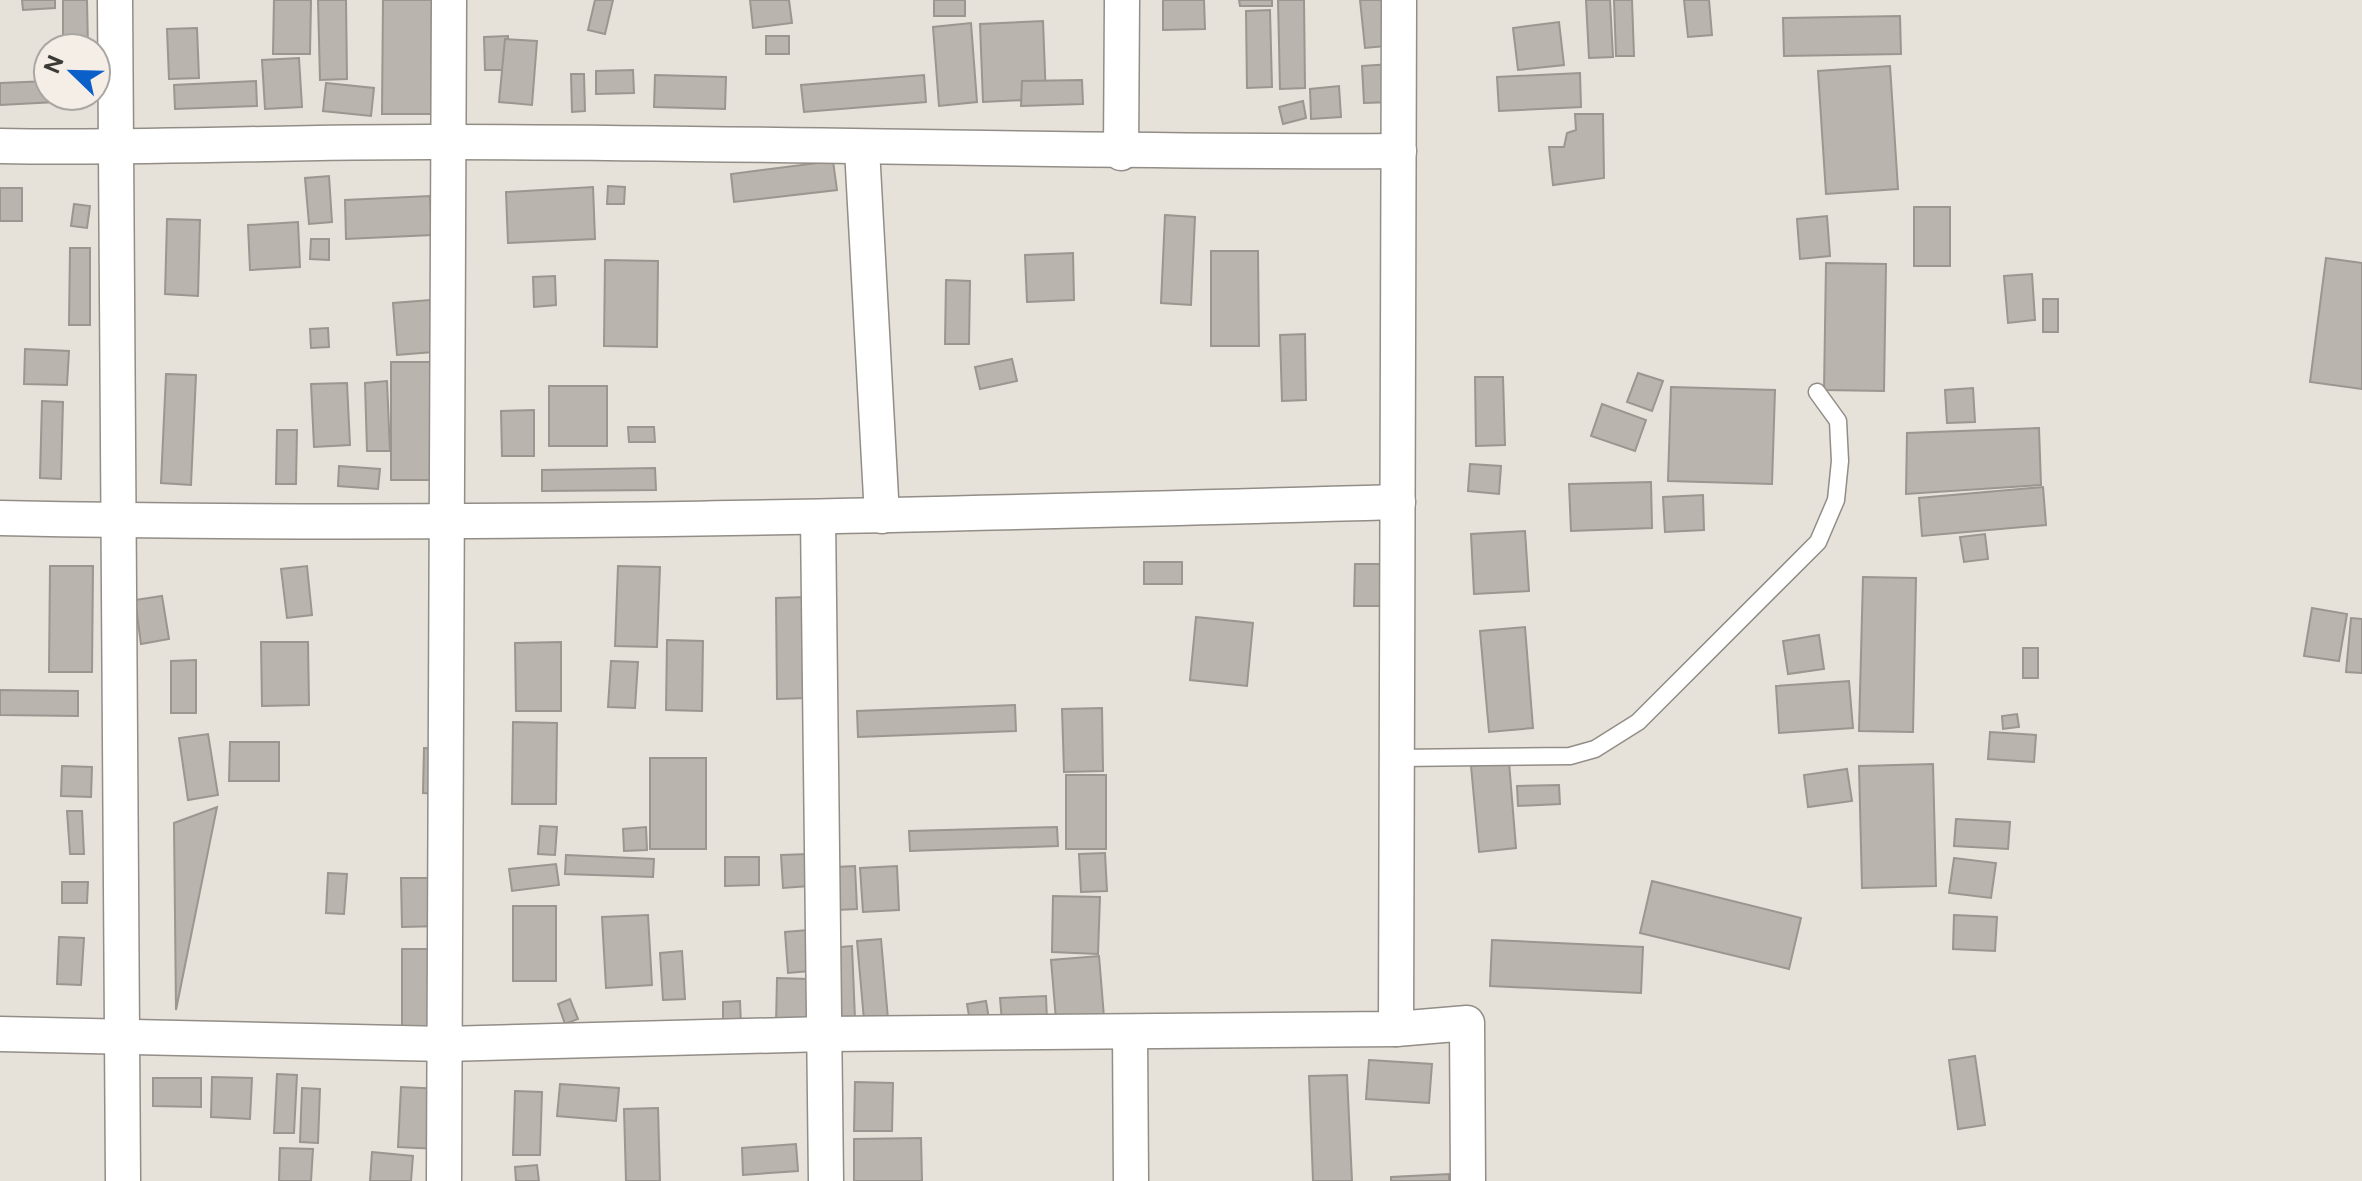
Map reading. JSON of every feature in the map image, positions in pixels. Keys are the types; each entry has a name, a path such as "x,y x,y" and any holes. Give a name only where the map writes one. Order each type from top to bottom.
{"street":[{"path":"115,0 123,1181"},
{"path":"444,1181 449,0"},
{"path":"1121,153 1122,0"},
{"path":"1396,1029 1399,0"},
{"path":"0,146 116,148 448,142 1121,153 1399,151"},
{"path":"862,149 882,516"},
{"path":"0,518 447,521 818,518 1398,502"},
{"path":"818,518 826,1181"},
{"path":"0,1034 445,1044 825,1034 1396,1029 1467,1023 1468,1181"},
{"path":"1130,1032 1131,1181"}],"lane":[{"path":"1398,758 1570,756 1595,749 1638,722 1818,542 1836,500 1840,461 1838,421 1817,392"}],"building":[{"path":"22,0 55,0 55,8 23,10"},
{"path":"63,0 87,0 88,32 63,32"},
{"path":"274,0 311,0 310,54 273,54"},
{"path":"318,0 346,0 347,79 320,80"},
{"path":"383,0 432,0 431,114 382,114"},
{"path":"595,0 613,0 605,34 588,30"},
{"path":"750,0 789,0 792,23 753,28"},
{"path":"934,0 965,0 965,16 934,16"},
{"path":"1163,0 1204,0 1205,29 1163,30"},
{"path":"1239,0 1272,0 1272,6 1240,6"},
{"path":"1278,0 1304,0 1305,88 1280,89"},
{"path":"1360,0 1391,0 1396,45 1365,48"},
{"path":"1586,0 1610,0 1613,57 1589,58"},
{"path":"1614,0 1632,0 1634,56 1616,56"},
{"path":"1684,0 1709,0 1712,35 1688,37"},
{"path":"1270,10 1272,87 1247,88 1246,11"},
{"path":"1900,16 1901,54 1784,56 1783,18"},
{"path":"1043,21 1046,99 983,102 980,24"},
{"path":"1559,22 1564,65 1518,70 1513,28"},
{"path":"971,23 977,102 939,106 933,27"},
{"path":"197,28 199,78 169,79 167,29"},
{"path":"508,36 508,70 485,70 484,37"},
{"path":"766,36 789,36 789,54 766,54"},
{"path":"505,39 537,41 532,105 499,102"},
{"path":"299,58 302,107 265,109 262,60"},
{"path":"1391,64 1393,102 1364,103 1362,66"},
{"path":"1890,66 1898,189 1826,194 1818,71"},
{"path":"633,70 634,93 596,94 596,71"},
{"path":"1580,73 1581,107 1499,111 1497,77"},
{"path":"571,74 584,74 585,111 572,112"},
{"path":"655,75 726,77 725,109 654,107"},
{"path":"924,75 926,102 804,112 801,85"},
{"path":"1082,80 1083,104 1021,106 1022,81"},
{"path":"256,81 257,106 175,109 174,85"},
{"path":"32,82 32,103 0,105 0,83"},
{"path":"326,83 374,88 371,116 323,111"},
{"path":"1339,86 1341,117 1311,119 1310,89"},
{"path":"1303,101 1306,118 1283,124 1279,107"},
{"path":"1575,114 1603,114 1604,178 1553,185 1549,147 1564,147 1567,133 1576,130"},
{"path":"833,161 837,190 734,202 731,174"},
{"path":"329,176 332,222 309,224 305,178"},
{"path":"608,186 625,187 624,204 607,204"},
{"path":"593,187 595,239 508,243 506,192"},
{"path":"0,188 22,188 22,221 0,221"},
{"path":"430,196 432,235 346,239 345,200"},
{"path":"74,204 90,206 87,228 71,226"},
{"path":"1914,207 1950,207 1950,266 1914,266"},
{"path":"1165,215 1195,217 1191,305 1161,303"},
{"path":"1827,216 1830,256 1800,259 1797,219"},
{"path":"167,219 200,220 198,296 165,294"},
{"path":"298,222 300,267 250,270 248,225"},
{"path":"311,239 329,239 329,260 310,259"},
{"path":"70,248 90,248 90,325 69,325"},
{"path":"1211,251 1258,251 1259,346 1211,346"},
{"path":"1073,253 1074,300 1027,302 1025,255"},
{"path":"2326,258 2362,263 2362,389 2310,382"},
{"path":"605,260 658,261 657,347 604,346"},
{"path":"1826,263 1886,264 1884,391 1824,390"},
{"path":"2032,274 2035,320 2008,323 2004,276"},
{"path":"555,276 556,305 534,307 533,277"},
{"path":"946,280 970,281 969,344 945,344"},
{"path":"2043,299 2058,299 2058,332 2043,332"},
{"path":"430,300 433,352 397,355 393,303"},
{"path":"328,328 329,347 311,348 310,329"},
{"path":"1305,334 1306,400 1282,401 1280,335"},
{"path":"25,349 69,351 67,385 24,384"},
{"path":"1012,359 1017,381 980,389 975,367"},
{"path":"391,362 435,362 434,480 391,480"},
{"path":"1638,373 1663,381 1652,411 1627,402"},
{"path":"166,374 196,375 191,485 161,483"},
{"path":"1475,377 1503,377 1505,445 1476,446"},
{"path":"387,381 390,451 367,451 365,383"},
{"path":"347,383 350,445 314,447 311,384"},
{"path":"549,386 607,386 607,446 549,446"},
{"path":"1671,387 1775,390 1772,484 1668,481"},
{"path":"1973,388 1975,422 1947,423 1945,390"},
{"path":"42,401 63,402 61,479 40,478"},
{"path":"1602,404 1646,420 1635,451 1591,436"},
{"path":"534,410 534,456 502,456 501,411"},
{"path":"628,427 654,427 655,442 629,442"},
{"path":"2039,428 2041,485 1906,494 1907,433"},
{"path":"277,430 297,430 296,484 276,484"},
{"path":"1470,464 1501,466 1499,494 1468,491"},
{"path":"339,466 380,469 378,489 338,486"},
{"path":"655,468 656,490 542,491 542,470"},
{"path":"1651,482 1652,528 1571,531 1569,484"},
{"path":"2043,487 2046,525 1922,536 1919,498"},
{"path":"1703,495 1704,530 1665,532 1663,497"},
{"path":"1525,531 1529,591 1474,594 1471,534"},
{"path":"1985,534 1988,559 1964,562 1960,537"},
{"path":"1144,562 1182,562 1182,584 1144,584"},
{"path":"1355,564 1385,564 1384,606 1354,606"},
{"path":"50,566 93,566 92,672 49,672"},
{"path":"307,566 312,615 287,618 281,569"},
{"path":"618,566 660,567 657,647 615,646"},
{"path":"1863,577 1916,578 1913,732 1859,731"},
{"path":"162,596 169,639 141,644 135,600"},
{"path":"806,597 807,698 777,699 776,598"},
{"path":"2312,608 2347,614 2339,661 2304,656"},
{"path":"1196,617 1253,623 1247,686 1190,680"},
{"path":"2351,618 2362,619 2362,673 2346,672"},
{"path":"1525,627 1533,728 1489,732 1480,631"},
{"path":"1819,635 1824,669 1788,674 1783,641"},
{"path":"667,640 703,641 702,711 666,710"},
{"path":"261,642 308,642 309,705 262,706"},
{"path":"561,642 561,711 516,711 515,643"},
{"path":"2023,648 2038,648 2038,678 2023,678"},
{"path":"196,660 196,713 171,713 171,661"},
{"path":"611,661 638,662 635,708 608,707"},
{"path":"1849,681 1853,728 1779,733 1776,686"},
{"path":"0,690 78,691 78,716 0,715"},
{"path":"1015,705 1016,731 858,737 857,711"},
{"path":"1102,708 1103,771 1064,772 1062,709"},
{"path":"2017,714 2019,727 2003,729 2002,716"},
{"path":"513,722 557,723 556,804 512,804"},
{"path":"1990,732 2036,735 2034,762 1988,759"},
{"path":"208,734 218,795 188,800 179,738"},
{"path":"230,742 279,742 279,781 229,781"},
{"path":"424,748 442,749 441,794 423,793"},
{"path":"650,758 706,758 706,849 650,849"},
{"path":"1509,762 1516,848 1479,852 1471,766"},
{"path":"1933,764 1936,886 1862,888 1859,766"},
{"path":"62,766 92,767 91,797 61,796"},
{"path":"1847,769 1852,801 1808,807 1804,775"},
{"path":"1066,775 1106,775 1106,849 1066,849"},
{"path":"1559,785 1560,804 1518,806 1517,786"},
{"path":"217,807 176,1010 174,823"},
{"path":"67,811 82,811 84,854 70,854"},
{"path":"1956,819 2010,822 2008,849 1954,846"},
{"path":"540,826 557,827 555,855 538,854"},
{"path":"646,827 647,850 624,851 623,829"},
{"path":"1057,827 1058,846 910,851 909,831"},
{"path":"1105,853 1107,891 1081,892 1079,854"},
{"path":"808,854 809,886 783,888 781,855"},
{"path":"566,855 654,859 653,877 565,874"},
{"path":"725,857 759,857 759,885 725,886"},
{"path":"1954,858 1996,863 1991,898 1949,893"},
{"path":"556,864 559,885 512,891 509,869"},
{"path":"855,866 857,909 837,910 835,867"},
{"path":"897,866 899,910 863,912 860,868"},
{"path":"328,873 347,874 344,914 326,913"},
{"path":"401,878 442,878 442,926 402,927"},
{"path":"1652,881 1801,918 1789,969 1640,933"},
{"path":"62,882 88,882 87,903 62,903"},
{"path":"1053,896 1100,897 1098,954 1052,952"},
{"path":"513,906 556,906 556,981 513,981"},
{"path":"648,915 652,985 606,988 602,917"},
{"path":"1954,915 1997,917 1995,951 1953,949"},
{"path":"808,930 810,971 788,973 785,932"},
{"path":"59,937 84,938 81,985 57,984"},
{"path":"881,939 888,1019 864,1020 857,941"},
{"path":"1492,940 1643,947 1641,993 1490,986"},
{"path":"852,946 855,1019 831,1020 828,948"},
{"path":"402,949 442,949 441,1029 402,1029"},
{"path":"682,951 685,999 663,1000 660,953"},
{"path":"1099,956 1104,1017 1056,1020 1051,960"},
{"path":"777,978 809,979 808,1024 776,1024"},
{"path":"1046,996 1047,1020 1002,1022 1000,998"},
{"path":"570,999 578,1019 565,1024 558,1004"},
{"path":"740,1001 741,1025 723,1026 723,1002"},
{"path":"986,1001 989,1019 970,1022 967,1004"},
{"path":"1975,1056 1985,1125 1958,1129 1949,1060"},
{"path":"1369,1060 1432,1064 1429,1103 1366,1099"},
{"path":"277,1074 297,1075 294,1133 274,1133"},
{"path":"1347,1075 1352,1181 1313,1181 1309,1076"},
{"path":"212,1077 252,1078 250,1119 211,1117"},
{"path":"153,1078 201,1078 201,1107 153,1106"},
{"path":"855,1082 893,1083 892,1131 854,1131"},
{"path":"560,1084 619,1088 616,1121 557,1116"},
{"path":"401,1087 441,1089 438,1149 398,1147"},
{"path":"302,1088 320,1089 318,1143 300,1142"},
{"path":"515,1091 542,1092 540,1155 513,1155"},
{"path":"658,1108 660,1181 626,1181 624,1109"},
{"path":"921,1138 922,1181 854,1181 854,1139"},
{"path":"796,1144 798,1171 743,1175 742,1148"},
{"path":"280,1148 313,1149 311,1181 279,1181"},
{"path":"372,1152 413,1156 411,1181 370,1181"},
{"path":"537,1165 539,1181 516,1181 515,1167"},
{"path":"1449,1174 1449,1181 1391,1181 1391,1177"}]}
